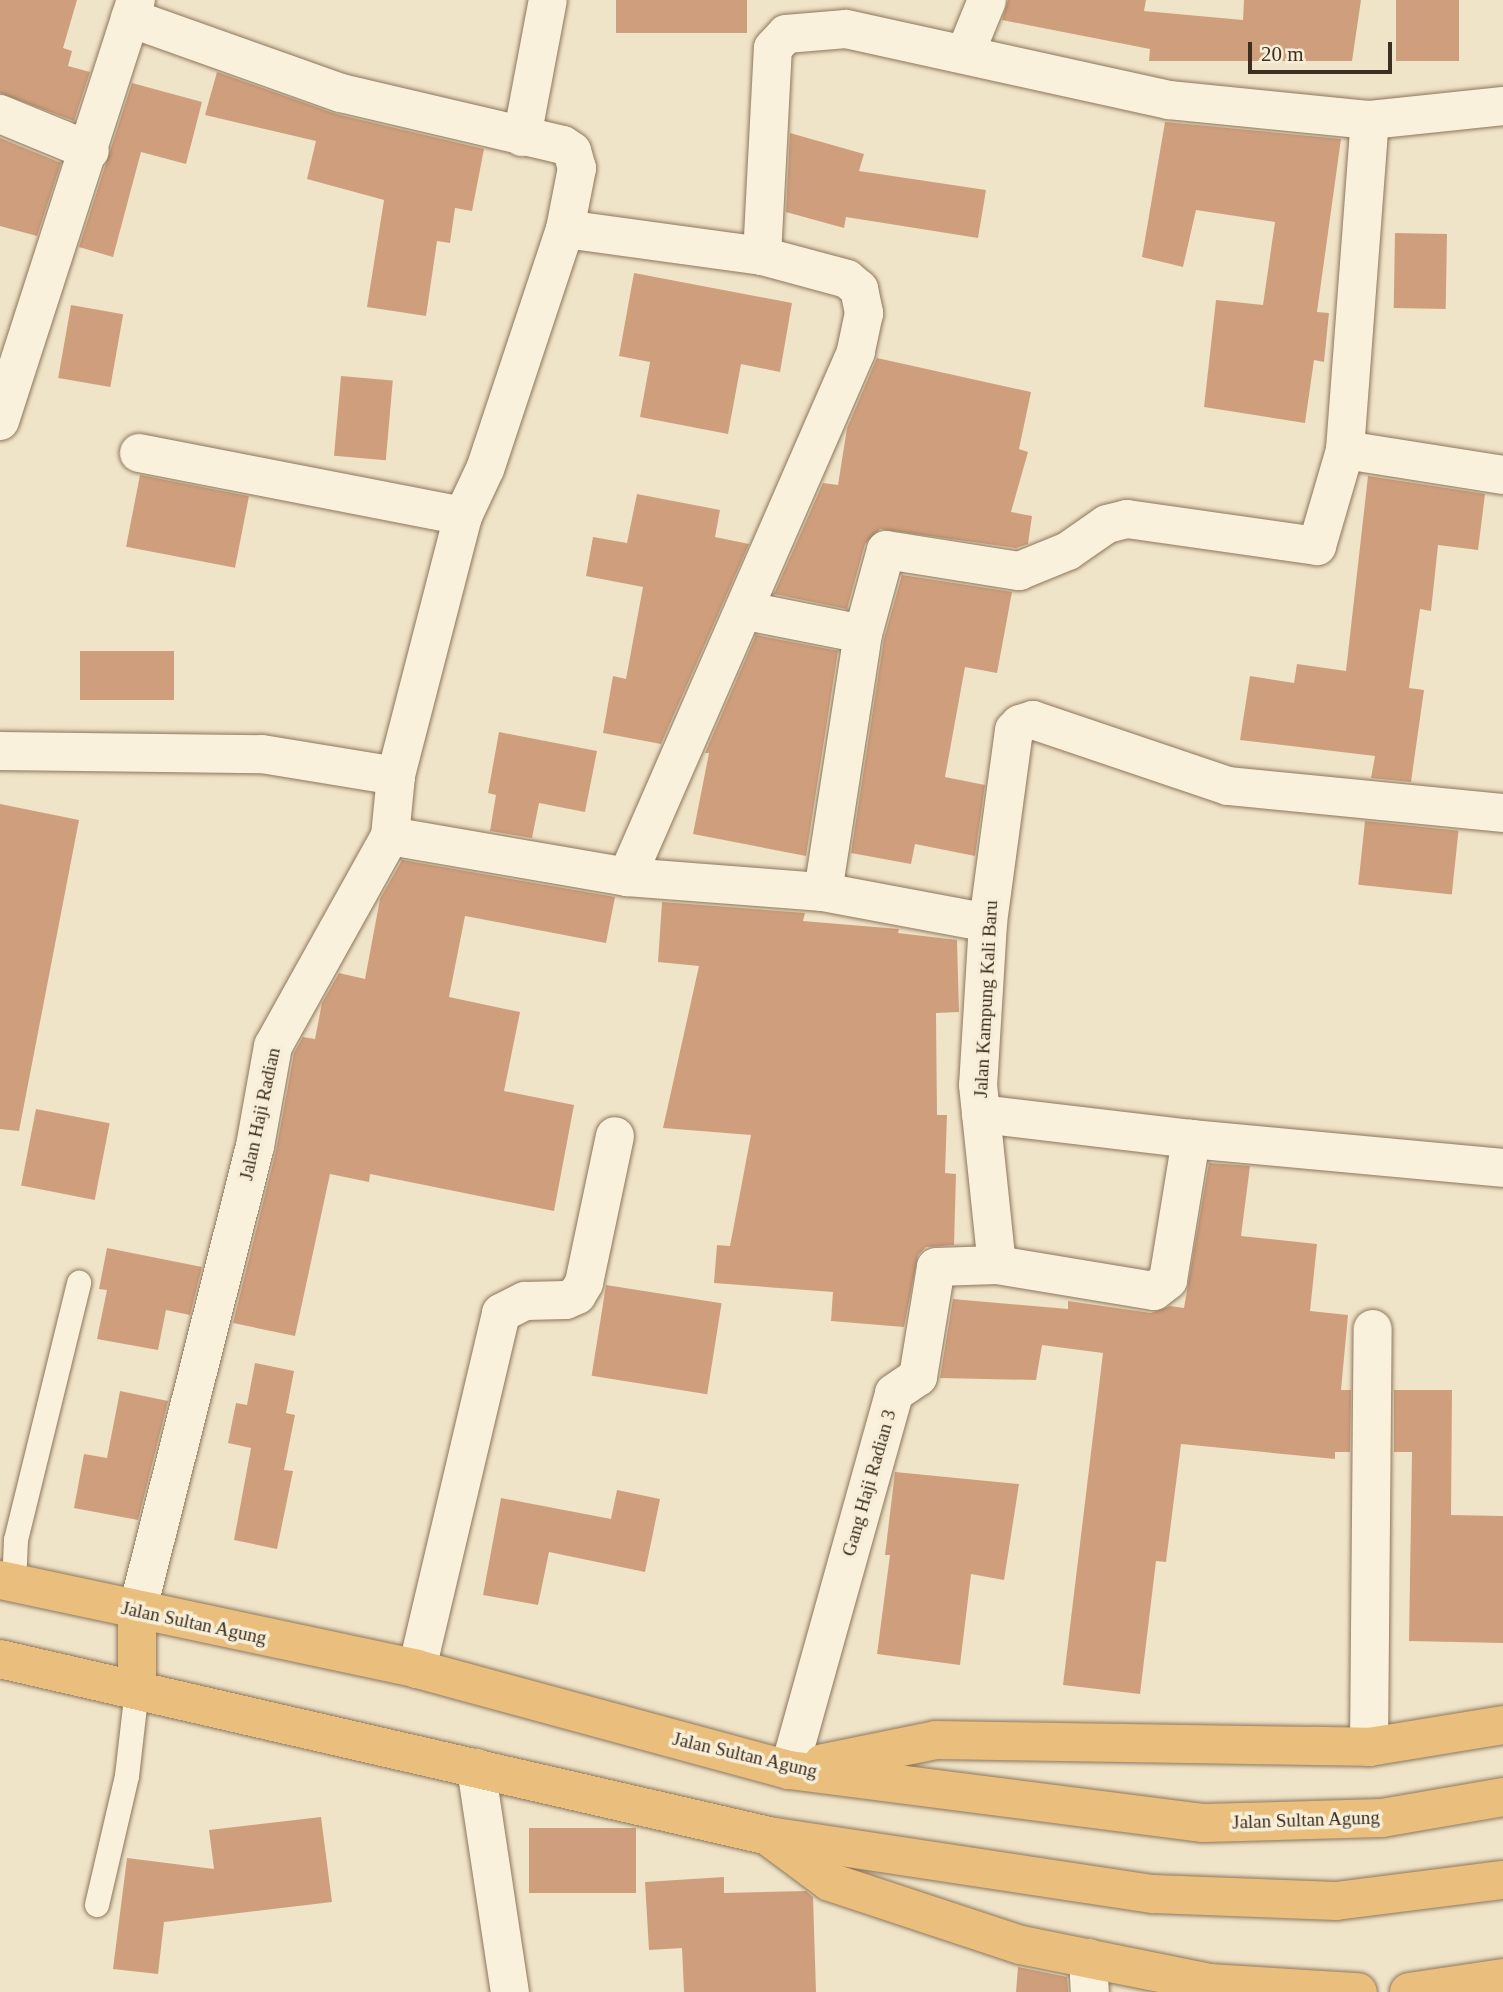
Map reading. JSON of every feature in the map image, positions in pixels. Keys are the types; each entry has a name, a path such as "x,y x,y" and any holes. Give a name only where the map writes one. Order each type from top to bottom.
{"highway":[{"name":"Jalan Sultan Agung","path":"7,1582 417,1669 789,1770 1204,1824 1382,1818 1503,1797"},
{"path":"137,1611 137,1690"},
{"path":"0,1659 769,1836 1154,1894 1336,1901 1503,1880"},
{"path":"789,1770 936,1740 1369,1747 1503,1725"},
{"path":"769,1836 830,1882 1021,1945 1089,1975 1357,1992"},
{"path":"1409,1992 1503,1978"}],"street":[{"path":"0,421 90,151 133,9 341,93 522,137 548,0"},
{"path":"965,54 987,0"},
{"path":"762,256 773,48 780,37 846,29 1169,100 1370,120 1503,106"},
{"path":"0,114 90,151"},
{"path":"823,892 863,634 888,550 1019,571 1068,551 1107,524 1127,519 1317,546 1345,450 1370,120"},
{"name":"Jalan Haji Radian","path":"137,1611 255,1146 273,1046 390,836 396,776 463,516 485,469 565,229 578,168 572,151 522,137"},
{"path":"565,229 762,256 847,279 859,289 864,313 856,352 747,611 627,877"},
{"path":"1345,450 1503,475"},
{"path":"139,453 463,516"},
{"path":"747,611 863,634"},
{"name":"Jalan Kampung Kali Baru","path":"997,1265 978,1085 988,922 1014,730 1033,720 1228,786 1503,813"},
{"path":"0,751 261,754 396,776"},
{"path":"390,836 627,877 823,892 988,922"},
{"path":"981,1114 1191,1139 1503,1168"},
{"path":"417,1669 501,1313 525,1301 566,1300 580,1289 615,1136"},
{"path":"997,1265 1154,1291 1163,1288 1191,1139"},
{"name":"Gang Haji Radian 3","path":"789,1770 895,1390 918,1377 936,1267 997,1265"},
{"path":"1369,1747 1373,1329"},
{"path":"477,1768 510,1992"}],"lane":[{"path":"7,1582 79,1283"},
{"path":"97,1905 127,1776 137,1690"}],"building":[{"path":"0,0 77,0 63,48 72,51 68,66 90,72 74,121 0,93"},
{"path":"616,0 747,0 747,33 616,33"},
{"path":"1008,0 1146,0 1144,11 1243,20 1244,0 1361,0 1352,61 1149,61 1150,49 1002,20"},
{"path":"1396,0 1459,0 1459,61 1396,61"},
{"path":"217,72 336,114 484,149 472,211 455,208 450,243 437,241 426,316 367,307 384,200 307,179 316,141 205,115"},
{"path":"132,83 202,102 186,164 141,152 113,257 79,247"},
{"path":"1165,122 1341,139 1317,312 1329,313 1324,362 1314,360 1305,423 1204,407 1216,300 1263,305 1275,222 1196,210 1183,267 1142,257"},
{"path":"790,133 864,154 859,171 986,190 978,238 846,217 844,228 786,212"},
{"path":"0,138 61,163 37,236 0,226"},
{"path":"1395,233 1447,234 1446,309 1394,308"},
{"path":"634,273 792,303 780,372 741,364 728,434 640,417 650,362 619,356"},
{"path":"71,305 123,314 110,387 58,378"},
{"path":"877,358 1031,392 1019,449 1028,452 1011,512 1032,516 1028,544 1016,548 880,529 865,544 847,609 774,594 823,483 838,485 847,428"},
{"path":"341,376 393,381 386,460 334,456"},
{"path":"140,475 249,496 235,568 126,547"},
{"path":"1368,476 1485,494 1478,550 1438,545 1431,611 1420,609 1409,688 1424,690 1411,782 1371,778 1375,756 1240,740 1250,676 1294,683 1297,664 1346,671"},
{"path":"637,494 720,510 715,537 749,544 661,744 603,733 613,676 626,679 643,587 586,576 593,537 627,543"},
{"path":"902,575 1012,592 997,673 965,667 945,777 985,785 975,856 915,844 911,864 851,853 884,639"},
{"path":"756,635 838,651 806,856 693,834 709,753 705,753"},
{"path":"80,651 174,651 174,700 80,700"},
{"path":"499,732 597,751 585,812 539,803 532,838 490,831 496,795 488,793"},
{"path":"0,804 79,820 19,1131 0,1129"},
{"path":"1365,821 1458,831 1452,894 1358,885"},
{"path":"402,860 615,897 606,943 465,916 449,997 520,1012 504,1091 574,1105 554,1211 370,1174 369,1182 330,1174 295,1336 233,1323 276,1151 294,1053 303,1037 315,1039 322,1003 339,973 365,979 380,899"},
{"path":"662,902 805,913 803,921 899,929 898,933 957,940 959,1012 936,1013 937,1115 947,1115 945,1173 956,1174 954,1245 926,1247 918,1255 904,1327 831,1321 833,1292 714,1283 717,1245 730,1246 751,1135 663,1128 699,966 658,962"},
{"path":"36,1109 110,1123 95,1200 21,1186"},
{"path":"1209,1163 1250,1166 1241,1236 1317,1244 1310,1311 1348,1315 1341,1390 1351,1390 1350,1452 1335,1452 1335,1459 1181,1444 1166,1562 1156,1561 1140,1694 1063,1685 1103,1353 1042,1345 1036,1380 940,1378 953,1299 1068,1309 1068,1301 1151,1313 1170,1306 1184,1308"},
{"path":"107,1248 202,1267 190,1315 166,1310 158,1350 97,1339 107,1290 99,1289"},
{"path":"606,1285 722,1303 707,1394 592,1376"},
{"path":"255,1363 294,1371 286,1413 295,1415 284,1470 293,1471 277,1549 234,1540 251,1448 228,1443 236,1403 247,1405"},
{"path":"1394,1390 1452,1390 1451,1515 1503,1516 1503,1643 1409,1641 1412,1452 1394,1452"},
{"path":"120,1391 168,1401 138,1520 74,1508 84,1454 107,1458"},
{"path":"895,1472 1019,1484 1004,1580 971,1574 960,1665 877,1654 890,1555 885,1555"},
{"path":"617,1490 660,1499 645,1572 549,1552 538,1605 483,1595 501,1498 611,1519"},
{"path":"321,1817 332,1902 164,1922 158,1974 113,1969 127,1858 214,1869 209,1830"},
{"path":"529,1828 636,1828 636,1893 529,1893"},
{"path":"724,1877 724,1893 806,1891 813,1897 816,1992 684,1992 682,1948 649,1950 645,1882"},
{"path":"1018,1967 1067,1977 1068,1992 1016,1992"}]}
